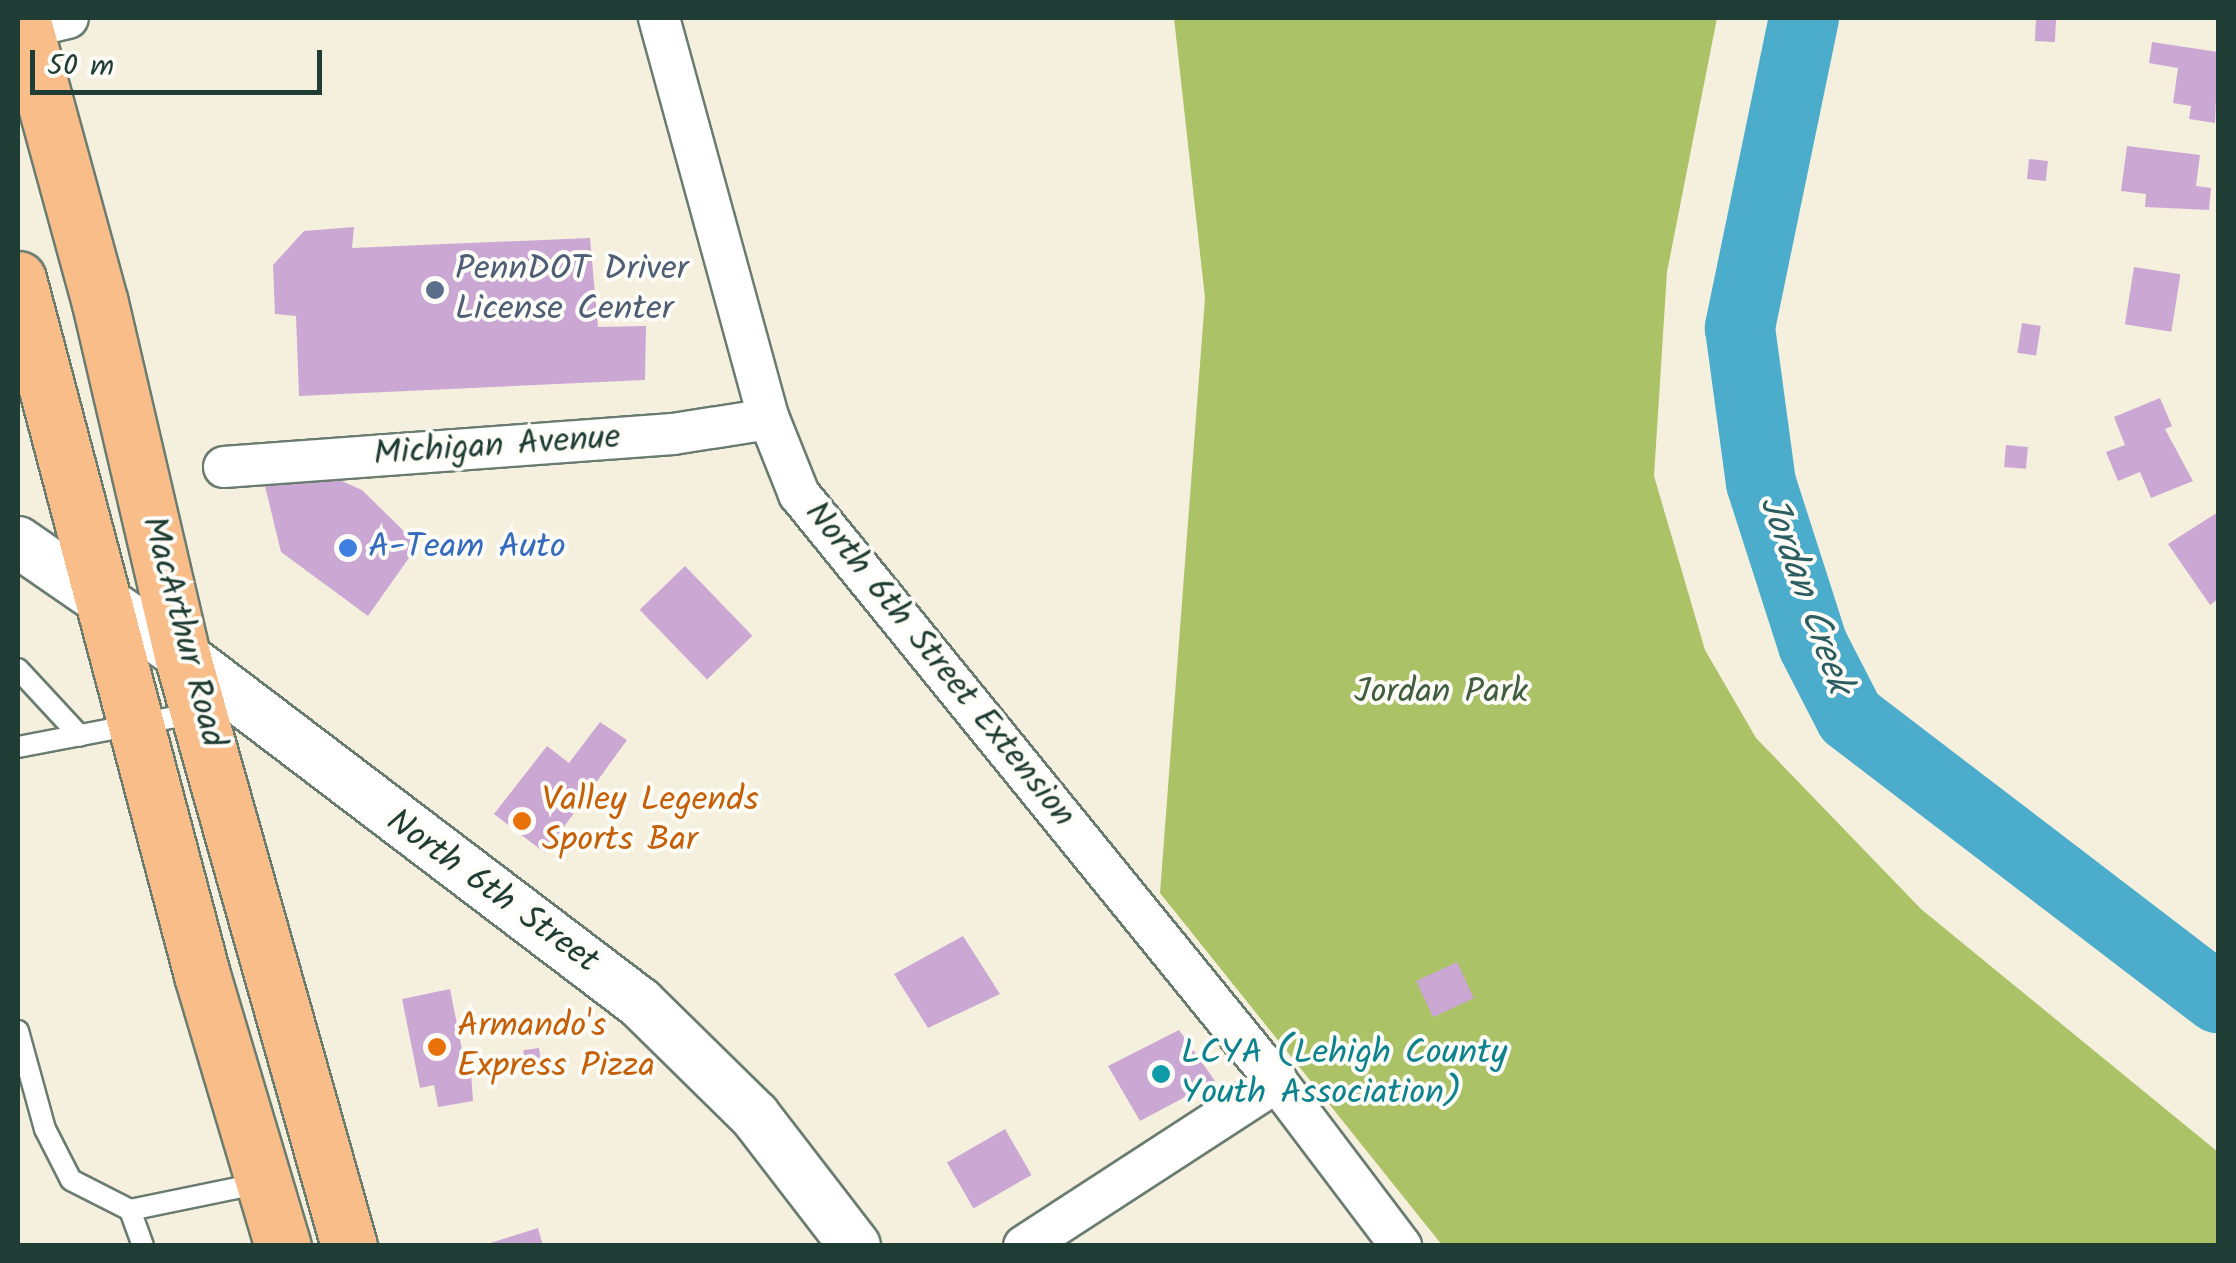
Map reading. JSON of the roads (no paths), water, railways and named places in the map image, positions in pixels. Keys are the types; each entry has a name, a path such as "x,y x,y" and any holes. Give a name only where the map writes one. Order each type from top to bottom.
{"main road":[{"name":"MacArthur Road","path":"38,21 182,656 202,712 349,1246"},
{"name":"MacArthur Road","path":"18,280 202,975 283,1246"}],"street":[{"name":"North 6th Street Extension","path":"659,18 769,419 799,494 1278,1082 1401,1246"},
{"name":"Michigan Avenue","path":"224,467 673,434 769,419"},
{"name":"North 6th Street","path":"18,542 182,656 640,1003 755,1116 855,1246"},
{"path":"1024,1246 1278,1082"}],"lane":[{"path":"18,669 80,736"},
{"path":"18,747 202,712"},
{"path":"18,1031 45,1130 71,1180 130,1210 264,1182"},
{"path":"130,1210 142,1246"}],"waterway":[{"name":"Jordan Creek","path":"1804,18 1740,328 1761,483 1813,645 1850,717 2218,998"}],"place":[{"name":"PennDOT Driver License Center","path":"435,290"},
{"name":"A-Team Auto","path":"348,548"},
{"name":"Valley Legends Sports Bar","path":"522,821"},
{"name":"Armando's Express Pizza","path":"437,1047"},
{"name":"LCYA (Lehigh County Youth Association)","path":"1161,1074"}],"park label":[{"name":"Jordan Park","path":"1441,693"}]}
